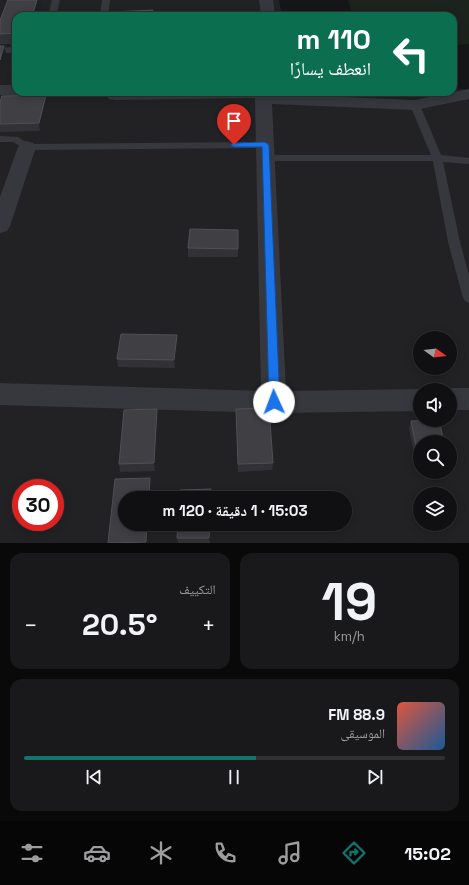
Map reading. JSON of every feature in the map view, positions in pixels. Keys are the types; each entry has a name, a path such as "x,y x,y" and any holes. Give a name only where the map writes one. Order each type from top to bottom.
{"street":[{"path":"266,0 268,12"},
{"path":"0,90 12,90"},
{"path":"279,96 415,105 469,94"},
{"path":"264,96 274,402"},
{"path":"0,226 27,147"},
{"path":"0,394 274,402 413,400"},
{"path":"457,399 469,399"}],"lane":[{"path":"53,12 56,0"},
{"path":"104,12 106,0"},
{"path":"0,51 12,50"},
{"path":"415,105 437,158 454,242 469,298"},
{"path":"0,139 15,139 27,147 266,151 437,158 469,161"}],"shaded area":[{"path":"0,0 279,0 281,12 12,12 12,96 457,96 457,89 469,89 469,543 0,543"},
{"path":"348,0 469,0 469,44 457,45 457,12 352,12"}],"building":[{"path":"8,0 37,0 33,12 12,12 12,33 0,34 0,20"},
{"path":"153,10 153,12 112,12"},
{"path":"0,46 4,46 0,60"},
{"path":"2,96 46,96 39,123 0,124 0,102"},
{"path":"190,229 238,230 238,249 188,248"},
{"path":"121,334 177,335 174,360 117,359"},
{"path":"269,408 273,463 238,464 236,409"},
{"path":"157,409 154,463 119,464 124,410"},
{"path":"411,421 413,421 413,427 441,427 442,435 414,435"},
{"path":"150,478 149,491 118,491 118,531 147,531 146,542 108,543 115,479"},
{"path":"211,489 211,491 180,490"},
{"path":"178,531 210,531 209,538 177,538"}],"route":[{"path":"234,145 265,145 274,402"}]}
